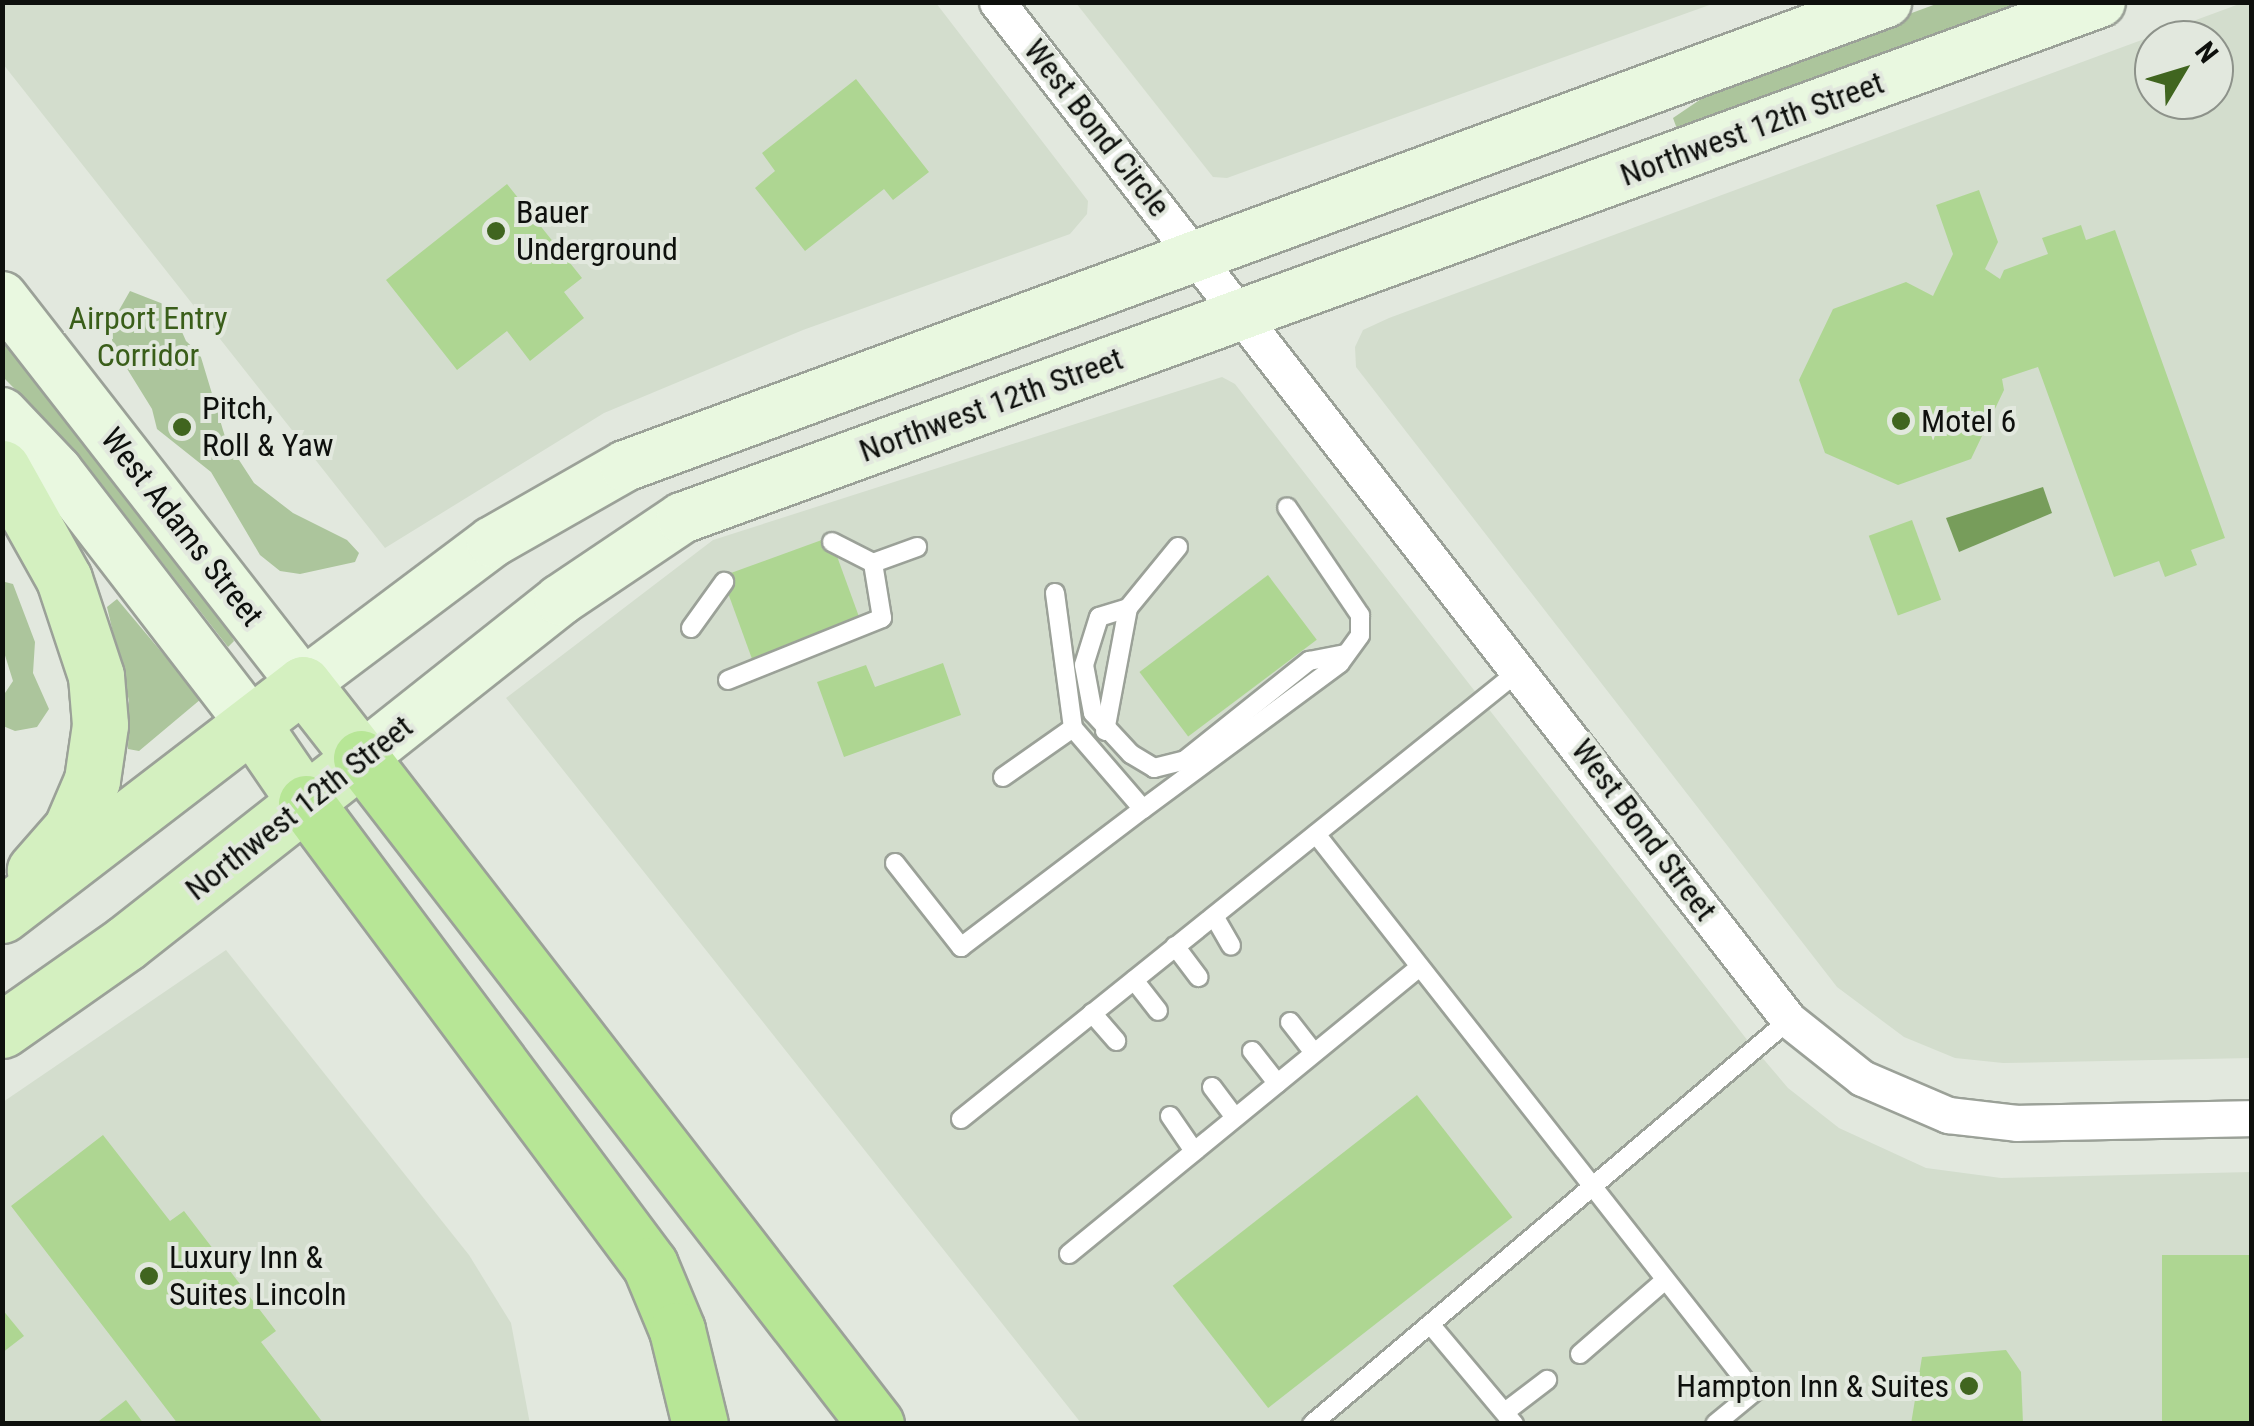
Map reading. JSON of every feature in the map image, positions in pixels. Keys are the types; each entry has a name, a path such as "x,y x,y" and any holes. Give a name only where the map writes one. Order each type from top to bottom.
{"highway":[{"path":"361,758 876,1424"},
{"path":"306,803 650,1265 677,1330 700,1424"}],"main road":[{"path":"2,913 492,542 624,466 1886,2"},
{"name":"Northwest 12th Street","path":"2,1030 306,803 560,600 682,518 2100,2"},
{"name":"West Adams Street","path":"2,297 361,758"},
{"name":"West Adams Street","path":"2,413 57,471 252,724 306,803"},
{"path":"2,468 41,532 84,628 100,725 92,780 71,829 2,913"}],"street":[{"name":"West Bond Circle","path":"997,2 1197,253"},
{"name":"West Bond Street","path":"1197,253 1789,1020 1862,1078 1948,1115 2017,1123 2252,1118"}],"lane":[{"path":"895,863 960,947 1346,654 1360,635 1360,615 1287,508"},
{"path":"832,542 873,563 918,546"},
{"path":"1105,731 1128,608 1178,546"},
{"path":"728,680 778,655 882,618 873,563"},
{"path":"690,628 724,582"},
{"path":"1055,593 1072,728 1143,809"},
{"path":"1128,608 1098,618 1084,664 1086,694 1105,731 1154,768 1168,767 1309,661 1346,654"},
{"path":"961,1119 1521,670"},
{"path":"1003,777 1072,728"},
{"path":"1316,834 1589,1190 1754,1392 1716,1424"},
{"path":"1214,916 1231,945"},
{"path":"1176,946 1198,977"},
{"path":"1069,1254 1418,968"},
{"path":"1134,980 1158,1011"},
{"path":"1092,1013 1116,1041"},
{"path":"1312,1424 1789,1020"},
{"path":"1290,1022 1314,1052"},
{"path":"1252,1052 1277,1083"},
{"path":"1212,1087 1235,1118"},
{"path":"1170,1116 1194,1150"},
{"path":"1580,1354 1664,1281"},
{"path":"1430,1324 1509,1418 1547,1380"}],"shaded area":[{"path":"3,3 936,3 1088,201 1087,214 1070,234 803,330 604,413 385,548 3,64"},
{"path":"1076,3 1715,3 1227,178 1213,177"},
{"path":"2251,3 2251,1058 2003,1063 1955,1058 1904,1037 1837,987 1356,367 1355,347 1363,330 2134,43 2134,120 2234,120 2234,20 2196,20"},
{"path":"1222,377 1235,384 1748,1041 1788,1088 1839,1128 1926,1168 2001,1178 2251,1172 2251,1423 1081,1423 506,698 713,540"},
{"path":"2043,487 2052,513 1959,552 1946,518"},
{"path":"226,950 469,1255 511,1323 530,1424 3,1424 3,1102"}],"green space":[{"path":"1939,3 2023,3 1677,129 1673,118 1729,80"},
{"name":"Airport Entry Corridor","path":"130,291 171,307 186,341 200,354 226,440 254,483 293,513 347,540 359,553 355,562 300,574 280,571 260,555 211,472 157,429 152,409 113,346 110,326"},
{"name":"Airport Entry Corridor","path":"2,330 217,608 234,641 228,647 73,448 3,377"},
{"path":"5,582 13,584 35,642 33,673 49,709 37,727 15,731 3,726 3,696 13,681 3,649"},
{"path":"117,599 201,699 139,751 128,749 129,701 107,607"}],"building":[{"path":"856,79 929,172 893,200 884,189 805,251 755,188 775,171 762,153"},
{"name":"Bauer Underground","path":"507,184 582,278 564,292 584,318 530,361 507,331 457,370 386,280"},
{"name":"Motel 6","path":"1979,190 1998,242 1985,269 2000,279 2004,270 2048,254 2042,238 2081,225 2086,240 2115,230 2225,538 2191,550 2197,565 2165,577 2159,561 2114,577 2038,367 2002,379 2004,390 1971,459 1898,485 1825,453 1799,380 1833,309 1906,282 1933,296 1953,254 1936,205"},
{"path":"1912,520 1941,600 1898,616 1869,536"},
{"path":"830,537 860,620 752,659 722,576"},
{"path":"1268,575 1317,640 1188,737 1139,672"},
{"path":"943,663 961,715 844,757 817,682 866,665 875,687"},
{"path":"1417,1095 1512,1217 1268,1408 1173,1286"},
{"name":"Luxury Inn & Suites Lincoln","path":"103,1135 170,1221 184,1211 276,1331 261,1342 324,1424 178,1424 11,1206"},
{"path":"2162,1255 2252,1255 2252,1424 2162,1424"},
{"path":"2,1309 24,1336 2,1353"},
{"name":"Hampton Inn & Suites","path":"2006,1350 2021,1372 2023,1424 1911,1424 1922,1357"},
{"path":"126,1400 144,1424 95,1424"}],"place":[{"name":"Bauer Underground","path":"496,231"},
{"name":"Motel 6","path":"1901,421"},
{"name":"Pitch, Roll & Yaw","path":"182,427"},
{"name":"Luxury Inn & Suites Lincoln","path":"149,1276"},
{"name":"Hampton Inn & Suites","path":"1969,1386"}]}
